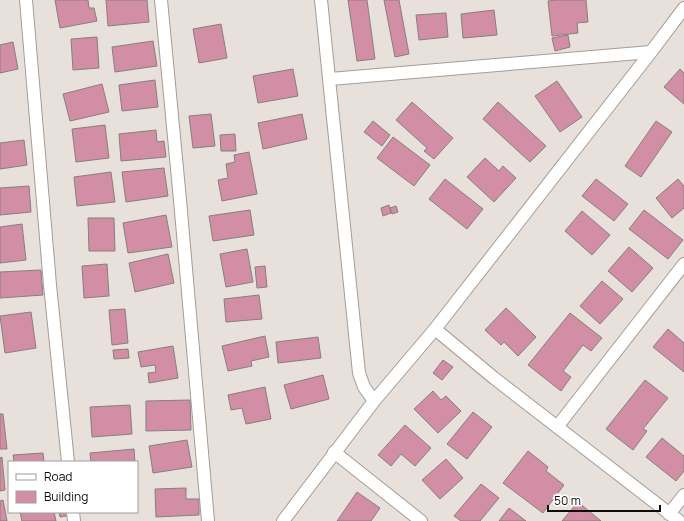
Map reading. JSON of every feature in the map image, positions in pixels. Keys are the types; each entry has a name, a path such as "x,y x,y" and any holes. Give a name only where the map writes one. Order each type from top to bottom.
{"street":[{"path":"26,0 50,285 68,461"},
{"path":"161,0 208,521"},
{"path":"321,0 359,372 364,387 374,401"},
{"path":"283,521 334,452 374,401 435,329 684,8"},
{"path":"330,79 651,52"},
{"path":"557,427 684,264"},
{"path":"435,329 557,427 674,517 684,495"},
{"path":"334,452 421,521"}],"building":[{"path":"55,0 88,0 89,8 94,8 97,21 60,28"},
{"path":"106,0 147,0 149,22 108,26"},
{"path":"348,0 367,0 375,59 357,61"},
{"path":"384,0 399,0 409,54 395,57"},
{"path":"586,0 588,22 577,23 578,33 552,36 548,1"},
{"path":"494,10 497,35 463,38 461,14"},
{"path":"446,13 448,37 419,40 416,15"},
{"path":"221,24 227,58 199,63 193,29"},
{"path":"568,35 570,47 555,51 552,38"},
{"path":"97,37 99,68 73,70 71,39"},
{"path":"153,41 157,66 115,72 112,47"},
{"path":"13,42 18,69 0,73 0,45"},
{"path":"293,69 298,96 258,103 253,76"},
{"path":"680,69 684,73 684,104 664,87"},
{"path":"155,80 158,107 122,111 119,85"},
{"path":"557,81 582,117 560,132 535,96"},
{"path":"102,84 109,112 70,121 63,94"},
{"path":"412,102 453,138 434,159 424,151 427,148 396,120"},
{"path":"498,102 546,146 530,162 483,119"},
{"path":"211,114 215,146 193,148 189,116"},
{"path":"302,114 307,139 263,149 258,123"},
{"path":"373,121 390,135 382,146 364,132"},
{"path":"656,121 672,132 641,177 625,166"},
{"path":"105,125 109,158 76,162 72,129"},
{"path":"156,130 157,142 164,141 166,157 121,161 119,134"},
{"path":"235,134 236,151 221,151 220,135"},
{"path":"393,137 430,165 414,186 377,158"},
{"path":"24,140 27,165 0,169 0,143"},
{"path":"249,152 257,194 222,201 218,180 228,178 226,164 235,162 234,155"},
{"path":"485,158 499,171 503,166 516,178 494,202 467,177"},
{"path":"164,168 168,196 126,202 122,172"},
{"path":"111,172 115,202 77,206 74,177"},
{"path":"445,179 483,209 467,229 429,199"},
{"path":"596,179 628,204 614,221 582,196"},
{"path":"678,179 684,186 684,208 672,218 656,198"},
{"path":"29,186 31,212 0,215 0,188"},
{"path":"389,205 391,213 383,216 381,208"},
{"path":"396,206 398,212 392,214 390,208"},
{"path":"250,210 254,235 213,241 209,216"},
{"path":"644,210 683,240 668,259 629,229"},
{"path":"582,211 610,235 592,255 565,231"},
{"path":"166,215 172,247 128,253 123,223"},
{"path":"88,218 114,218 115,251 89,251"},
{"path":"22,224 26,260 0,263 0,227"},
{"path":"629,247 653,268 632,292 608,271"},
{"path":"247,249 253,282 226,287 220,254"},
{"path":"168,254 174,283 135,292 129,263"},
{"path":"107,264 109,296 84,298 82,266"},
{"path":"265,266 267,287 257,288 255,267"},
{"path":"41,270 43,295 0,298 0,272"},
{"path":"602,281 623,299 600,324 580,306"},
{"path":"259,295 262,319 226,322 224,299"},
{"path":"506,308 536,337 518,356 504,342 501,345 485,330"},
{"path":"125,309 128,343 112,345 109,310"},
{"path":"31,312 36,348 5,353 0,316"},
{"path":"570,313 602,338 591,351 583,345 563,371 571,377 561,391 528,365"},
{"path":"668,329 684,343 684,372 653,347"},
{"path":"265,336 269,357 251,361 252,366 228,371 222,346"},
{"path":"318,337 321,358 278,363 276,342"},
{"path":"173,346 178,378 149,383 148,373 156,372 155,365 141,367 138,352"},
{"path":"128,349 129,358 114,359 113,350"},
{"path":"443,360 453,367 442,380 433,373"},
{"path":"323,375 329,399 291,409 284,385"},
{"path":"645,380 668,398 643,429 647,431 633,450 606,429"},
{"path":"265,387 271,419 246,424 242,408 231,410 228,395"},
{"path":"433,391 441,400 446,396 461,411 438,433 414,409"},
{"path":"190,400 191,430 146,431 146,401"},
{"path":"130,405 132,434 92,437 90,407"},
{"path":"473,412 492,427 467,459 447,444"},
{"path":"0,414 3,414 7,449 0,449"},
{"path":"405,425 431,448 415,466 401,454 391,466 378,455"},
{"path":"662,438 684,456 684,471 676,481 646,457"},
{"path":"187,440 192,467 153,473 149,446"},
{"path":"134,449 135,461 91,461 90,453"},
{"path":"528,451 548,467 546,471 564,485 543,513 503,483"},
{"path":"43,453 44,461 14,461 13,455"},
{"path":"2,457 5,490 0,491 0,458"},
{"path":"446,459 463,478 440,499 422,480"},
{"path":"481,484 499,498 480,521 461,521 454,516"},
{"path":"186,488 186,499 199,499 199,515 156,517 155,489"},
{"path":"357,492 380,508 371,521 337,521"},
{"path":"3,500 7,521 0,521 0,501"},
{"path":"578,502 601,521 562,521"},
{"path":"509,508 526,521 499,521"},
{"path":"20,513 54,513 56,521 22,521"},
{"path":"59,513 72,513 72,515 60,517"}]}
